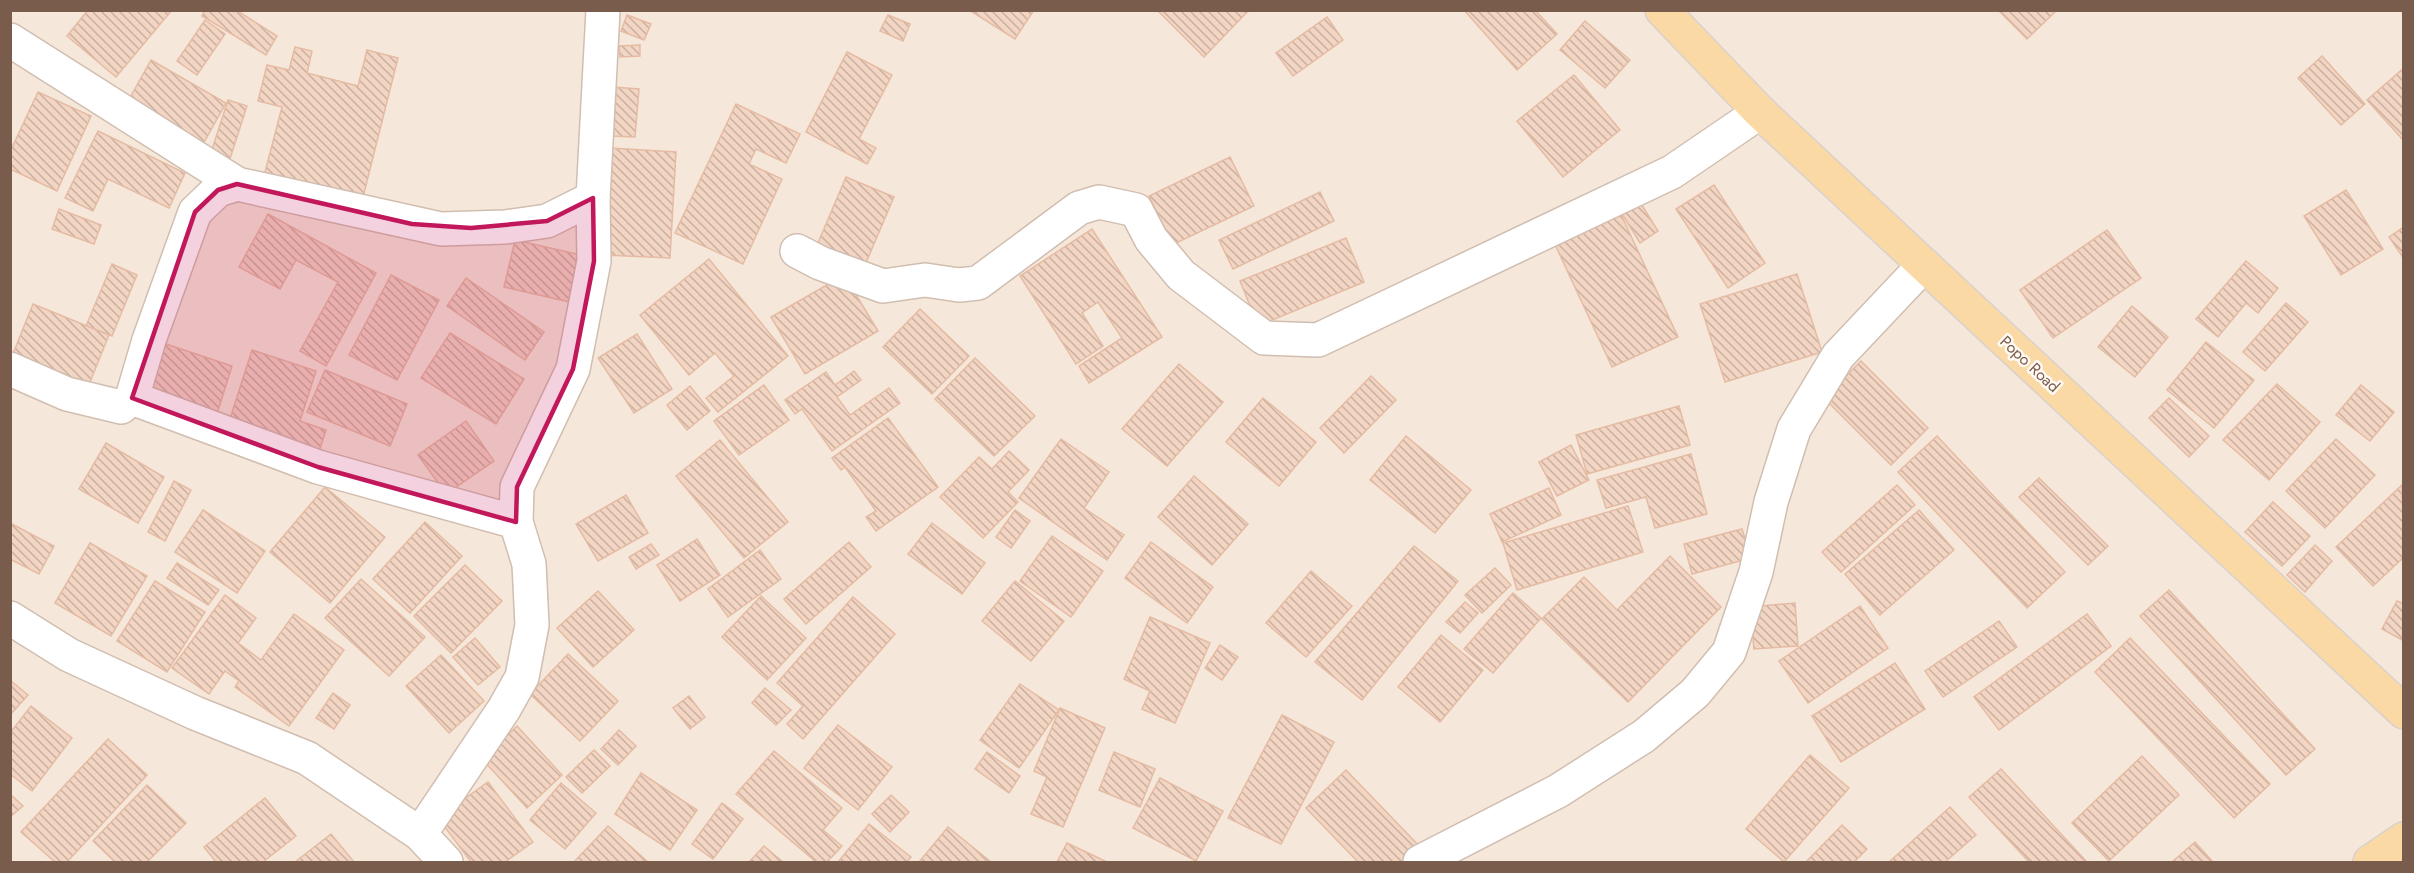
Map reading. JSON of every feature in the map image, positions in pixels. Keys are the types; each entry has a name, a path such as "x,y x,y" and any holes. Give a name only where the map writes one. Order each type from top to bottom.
{"main road":[{"name":"Popo Road","path":"1662,10 1760,112 2403,712"},
{"path":"2370,862 2403,839"}],"street":[{"path":"420,834 504,709 522,677 532,625 529,564 516,522 517,487 573,369 594,261 593,198 603,10"},
{"path":"10,40 237,184 441,229 505,227 547,221 593,198"},
{"path":"797,251 820,263 883,286 925,280 959,285 978,283 1079,208 1099,202 1136,210 1151,239 1181,275 1264,338 1318,340 1672,172 1760,112"},
{"path":"10,369 67,394 121,407 132,398 149,340 195,212 218,190 237,184"},
{"path":"1420,862 1558,791 1644,736 1695,693 1729,652 1756,572 1771,502 1794,429 1838,356 1924,265"},
{"path":"132,398 318,467 516,522"},
{"path":"10,618 80,660 195,713 307,758 420,834 446,862"}],"highlighted area":[{"path":"237,184 412,224 471,228 547,221 593,198 594,261 573,369 517,487 516,522 318,467 132,398 195,212 218,190"}],"shaded area":[{"path":"11,11 2403,11 2403,862 11,862"}],"building":[{"path":"88,10 172,10 116,77 67,36"},
{"path":"205,10 236,10 277,36 266,55 202,16"},
{"path":"969,10 1034,10 1015,39"},
{"path":"1157,10 1249,10 1204,57"},
{"path":"1464,10 1535,10 1557,34 1517,70"},
{"path":"1998,10 2057,10 2027,39"},
{"path":"627,15 651,24 644,40 621,31"},
{"path":"888,15 910,24 903,41 880,31"},
{"path":"1327,17 1343,40 1293,76 1276,53"},
{"path":"205,20 225,34 197,75 177,61"},
{"path":"1585,21 1630,60 1605,88 1560,50"},
{"path":"640,45 640,56 620,57 619,46"},
{"path":"295,47 312,51 307,73 358,86 367,50 398,58 362,201 264,176 282,107 258,101 267,65 289,70"},
{"path":"847,52 892,75 859,139 876,148 867,164 806,132"},
{"path":"2322,56 2365,104 2341,125 2298,78"},
{"path":"151,60 226,103 203,144 128,101"},
{"path":"2404,68 2404,141 2367,100"},
{"path":"1574,75 1620,130 1563,177 1517,121"},
{"path":"613,87 639,89 635,137 609,136"},
{"path":"38,92 91,116 57,191 10,169 10,152"},
{"path":"228,100 247,106 227,168 208,162"},
{"path":"736,104 800,134 786,163 756,149 749,164 782,179 743,264 675,233"},
{"path":"98,131 185,173 169,208 108,179 93,211 65,198"},
{"path":"610,148 676,152 670,258 604,255"},
{"path":"1230,157 1254,206 1172,245 1149,196"},
{"path":"846,177 894,197 865,265 817,245"},
{"path":"1714,185 1765,263 1728,288 1676,209"},
{"path":"2346,190 2383,249 2341,275 2304,216"},
{"path":"1320,192 1334,221 1233,269 1219,240"},
{"path":"1640,202 1658,231 1640,243 1622,214"},
{"path":"1618,208 1678,337 1612,367 1552,238"},
{"path":"59,209 101,225 94,244 52,229"},
{"path":"268,214 376,273 326,366 300,351 338,282 296,260 280,289 239,267"},
{"path":"2404,227 2404,259 2389,237"},
{"path":"1092,229 1162,337 1089,383 1079,366 1122,338 1098,302 1082,313 1103,346 1076,364 1020,276"},
{"path":"2107,230 2141,278 2053,338 2020,290"},
{"path":"1346,238 1364,282 1258,326 1240,281"},
{"path":"515,240 581,255 570,302 504,287"},
{"path":"709,259 788,356 718,412 706,398 734,376 715,353 689,375 640,315"},
{"path":"2246,261 2278,288 2258,313 2246,303 2218,337 2196,319"},
{"path":"112,264 137,275 112,336 86,326"},
{"path":"1797,274 1822,352 1725,382 1700,304"},
{"path":"391,275 439,300 397,380 349,355"},
{"path":"844,275 878,331 805,374 771,317"},
{"path":"466,278 544,332 525,360 447,306"},
{"path":"2286,303 2308,322 2265,371 2243,352"},
{"path":"33,304 109,335 88,387 12,356"},
{"path":"2132,306 2168,337 2135,377 2098,347"},
{"path":"920,309 969,356 932,394 883,347"},
{"path":"450,333 524,379 496,424 421,378"},
{"path":"637,334 672,389 634,413 598,358"},
{"path":"2206,342 2254,380 2214,428 2167,390"},
{"path":"163,343 232,366 216,417 146,395"},
{"path":"252,350 316,371 300,421 326,430 319,452 229,422"},
{"path":"975,358 1035,416 994,456 935,399"},
{"path":"1861,361 1928,428 1891,465 1824,398"},
{"path":"1179,364 1223,402 1167,466 1122,429"},
{"path":"325,370 407,404 390,446 307,412"},
{"path":"854,371 861,380 837,397 850,415 889,388 900,403 832,451 802,409 795,414 785,400 826,372 835,385"},
{"path":"1371,376 1396,400 1344,453 1320,428"},
{"path":"2277,384 2320,422 2269,480 2223,440"},
{"path":"764,385 789,420 739,455 714,421"},
{"path":"2361,385 2394,412 2370,441 2336,415"},
{"path":"690,386 710,411 687,430 667,405"},
{"path":"1263,398 1316,442 1279,486 1226,442"},
{"path":"2169,398 2209,436 2189,457 2149,418"},
{"path":"1679,406 1690,445 1587,474 1576,435"},
{"path":"888,418 938,487 876,531 866,517 876,511 845,467 841,470 832,458"},
{"path":"466,421 494,461 446,494 418,455"},
{"path":"1406,436 1471,490 1435,533 1370,480"},
{"path":"1937,436 2065,572 2027,608 1898,472"},
{"path":"1061,439 1109,472 1084,508 1124,535 1107,560 1019,498"},
{"path":"2336,439 2375,475 2325,528 2286,491"},
{"path":"720,440 788,522 744,558 676,476"},
{"path":"106,443 164,477 138,523 79,489"},
{"path":"1571,445 1589,480 1557,496 1539,462"},
{"path":"1009,451 1029,470 1008,492 1018,502 983,538 940,497 979,457 992,469"},
{"path":"1691,454 1707,514 1655,528 1646,497 1606,508 1597,480"},
{"path":"1194,476 1248,524 1212,565 1158,517"},
{"path":"2039,478 2108,546 2088,565 2019,497"},
{"path":"174,481 191,490 165,541 148,532"},
{"path":"1897,485 1915,505 1841,572 1822,552"},
{"path":"2402,485 2404,557 2373,586 2336,547"},
{"path":"325,487 385,537 330,603 270,552"},
{"path":"1549,488 1561,515 1502,542 1490,514"},
{"path":"626,495 648,533 598,561 576,524"},
{"path":"2273,502 2310,536 2282,566 2245,532"},
{"path":"1628,506 1643,552 1517,590 1503,543"},
{"path":"203,510 265,551 237,593 175,552"},
{"path":"1015,510 1030,521 1011,548 996,537"},
{"path":"1919,510 1954,550 1880,615 1845,574"},
{"path":"425,522 462,556 410,613 373,579"},
{"path":"10,523 54,546 39,574 10,559"},
{"path":"932,523 985,563 962,594 908,554"},
{"path":"1742,529 1751,558 1692,574 1684,544"},
{"path":"1052,536 1103,571 1071,617 1020,581"},
{"path":"697,539 720,575 680,601 657,565"},
{"path":"849,542 871,567 806,624 784,599"},
{"path":"1151,542 1213,587 1187,623 1125,578"},
{"path":"90,543 147,576 111,636 55,603"},
{"path":"651,544 659,555 636,569 629,557"},
{"path":"2315,545 2332,561 2305,592 2287,575"},
{"path":"1414,546 1458,581 1362,700 1315,662"},
{"path":"760,550 781,579 728,617 708,589"},
{"path":"1670,556 1721,607 1628,702 1542,619 1584,577 1617,610"},
{"path":"177,563 219,590 208,605 167,578"},
{"path":"465,565 502,601 451,653 414,616"},
{"path":"1495,568 1511,585 1482,613 1465,595"},
{"path":"1311,571 1352,606 1306,657 1266,623"},
{"path":"361,579 425,637 389,676 325,618"},
{"path":"155,581 205,612 167,672 117,641"},
{"path":"1015,581 1064,621 1031,661 982,621"},
{"path":"2169,590 2315,749 2286,775 2140,616"},
{"path":"598,591 634,630 593,667 557,628"},
{"path":"1513,593 1541,618 1493,673 1464,649"},
{"path":"225,595 256,618 238,643 261,660 294,614 344,650 289,726 235,687 239,681 225,671 209,694 172,668"},
{"path":"761,596 806,638 767,680 722,637"},
{"path":"853,597 895,634 803,739 787,724 803,706 777,683"},
{"path":"2397,601 2404,604 2404,641 2382,629"},
{"path":"1465,602 1478,613 1460,633 1446,622"},
{"path":"1795,603 1798,646 1754,649 1750,607"},
{"path":"1860,606 1888,648 1808,703 1779,661"},
{"path":"2087,614 2111,646 1999,730 1974,697"},
{"path":"1150,617 1210,643 1175,723 1142,709 1150,691 1124,679"},
{"path":"1999,621 2017,647 1943,697 1925,671"},
{"path":"1441,635 1483,670 1440,722 1398,687"},
{"path":"475,638 500,667 478,685 453,657"},
{"path":"2130,638 2270,784 2234,818 2095,672"},
{"path":"1220,645 1238,657 1222,680 1205,668"},
{"path":"568,654 618,701 580,741 530,694"},
{"path":"441,655 484,701 449,733 406,686"},
{"path":"1895,663 1925,709 1841,762 1812,716"},
{"path":"10,680 28,695 10,715"},
{"path":"1020,684 1059,710 1019,768 980,740"},
{"path":"765,688 791,710 776,725 752,703"},
{"path":"333,693 350,705 334,729 316,718"},
{"path":"689,696 705,717 690,729 673,708"},
{"path":"31,706 72,738 32,791 10,774 10,733"},
{"path":"1060,708 1105,728 1063,827 1031,814 1047,777 1034,771"},
{"path":"1282,715 1334,742 1281,844 1228,818"},
{"path":"838,725 892,767 858,810 804,768"},
{"path":"517,726 562,775 527,808 482,759"},
{"path":"619,730 636,746 618,765 601,749"},
{"path":"108,739 147,775 67,862 55,862 21,832"},
{"path":"594,750 610,766 582,793 566,777"},
{"path":"774,751 842,808 823,830 842,846 827,862 816,862 736,794"},
{"path":"987,752 1020,776 1009,793 975,769"},
{"path":"1114,752 1155,769 1140,807 1099,790"},
{"path":"1810,755 1849,788 1784,862 1746,829"},
{"path":"2142,756 2179,795 2109,861 2072,823"},
{"path":"2001,769 2087,862 2029,862 1969,797"},
{"path":"1346,770 1424,851 1412,862 1358,862 1306,808"},
{"path":"641,773 697,810 670,850 615,814"},
{"path":"1160,778 1223,811 1196,861 1133,828"},
{"path":"488,782 533,842 505,862 471,862 438,818"},
{"path":"561,783 596,813 565,849 530,820"},
{"path":"147,785 186,823 147,862 115,862 93,841"},
{"path":"10,794 23,806 10,817"},
{"path":"891,795 909,812 890,832 872,814"},
{"path":"265,798 296,836 263,862 216,862 204,847"},
{"path":"722,803 743,819 713,859 692,844"},
{"path":"1950,807 1976,835 1945,862 1889,862"},
{"path":"869,824 911,857 907,862 838,862"},
{"path":"1842,825 1867,849 1854,862 1806,862"},
{"path":"608,826 648,862 574,862"},
{"path":"948,827 991,862 919,862"},
{"path":"331,834 354,862 295,862"},
{"path":"2195,842 2213,862 2172,862"},
{"path":"1067,843 1107,862 1057,862"},
{"path":"764,846 783,862 749,862"}]}
